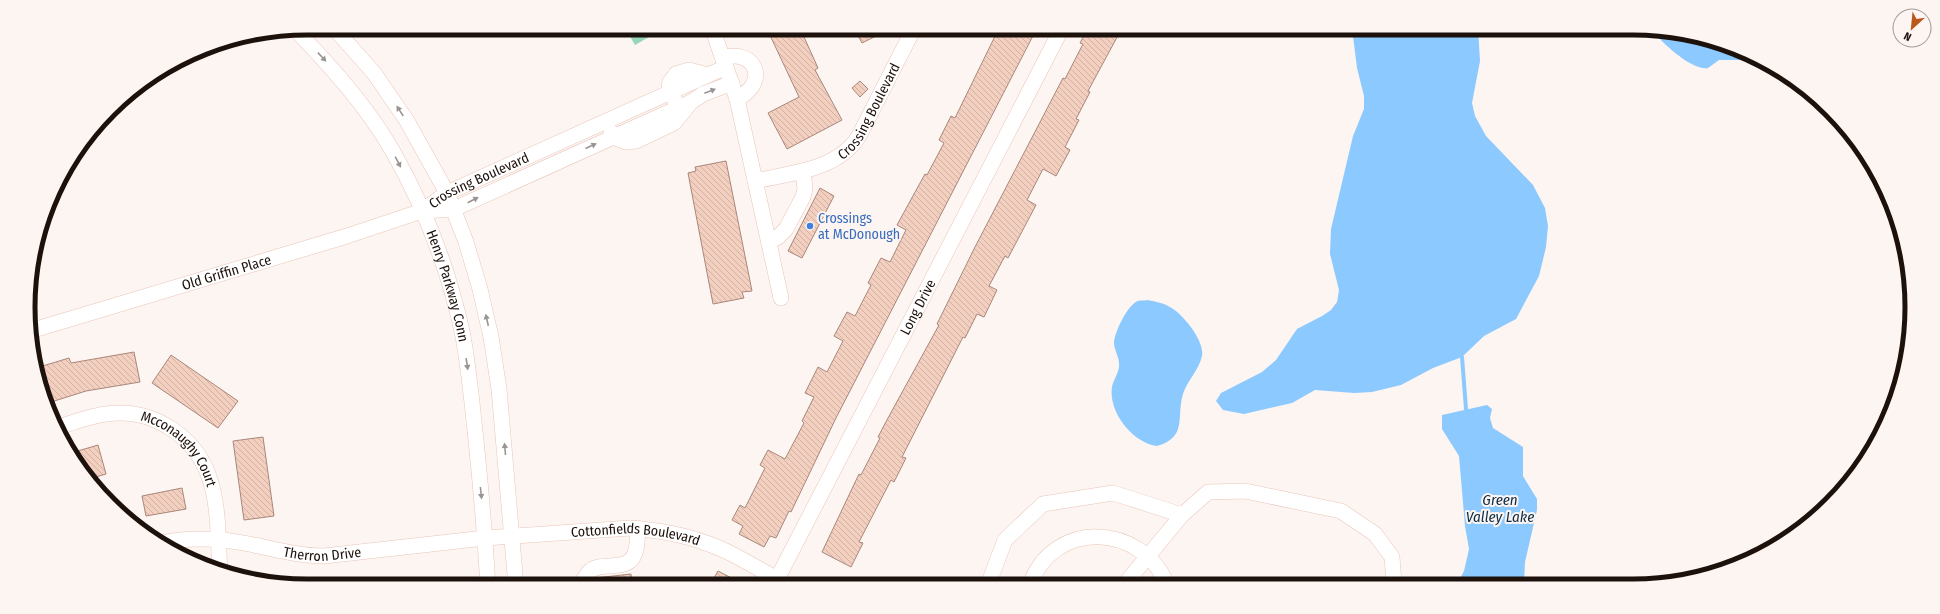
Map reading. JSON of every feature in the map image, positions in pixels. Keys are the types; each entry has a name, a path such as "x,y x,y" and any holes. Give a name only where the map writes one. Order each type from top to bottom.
{"street":[{"name":"Henry Parkway Conn","path":"301,35 339,76 372,118 392,150 433,236 449,282 462,332 470,386 488,579"},
{"path":"340,35 374,73 392,98 421,145 454,209 480,289 491,337 499,389 515,579"},
{"path":"714,35 737,99 781,298"},
{"name":"Crossing Boulevard","path":"755,181 803,171 834,160 851,148 860,136 910,35"},
{"name":"Long Drive","path":"778,579 1058,35"},
{"path":"685,104 672,92 669,86 676,74 682,71 696,70 708,75 735,55 750,63 755,72 756,78 753,87 746,94 737,99"},
{"path":"606,122 613,137 626,142 632,142 653,126 674,123 685,104 703,94 732,83"},
{"name":"Crossing Boulevard","path":"422,211 447,193 672,92"},
{"path":"642,106 653,126"},
{"name":"Crossing Boulevard","path":"422,211 454,209 613,137"},
{"path":"538,151 544,167"},
{"path":"768,242 778,237 786,229 803,197 805,189 803,171"},
{"name":"Old Griffin Place","path":"36,329 347,236 422,211"},
{"name":"Mcconaughy Court","path":"63,426 100,415 121,413 145,416 174,430 185,439 197,453 209,475 214,499 219,565"},
{"path":"1128,579 1182,515 1208,492 1245,491 1341,511 1375,534 1392,557 1394,579"},
{"path":"990,579 1005,540 1043,504 1112,492 1182,515"},
{"path":"585,579 590,571 598,567 620,566 628,562 635,554 638,528"},
{"name":"Cottonfields Boulevard","path":"485,538 638,528 681,535 704,542 771,579"},
{"path":"1032,579 1034,574 1050,554 1070,542 1093,537 1116,539 1138,548 1155,563 1164,579"},
{"name":"Therron Drive","path":"169,542 197,538 237,542 300,555 324,556 485,538"}],"green space":[{"path":"629,35 653,35 635,45"}],"water":[{"path":"1353,35 1478,35 1480,61 1472,103 1475,116 1486,136 1533,185 1545,208 1548,226 1546,247 1539,276 1516,319 1484,336 1462,357 1433,368 1401,385 1372,392 1354,393 1315,390 1292,403 1244,414 1223,410 1216,401 1221,393 1262,372 1276,360 1297,329 1331,310 1337,302 1339,290 1330,254 1331,229 1353,136 1364,109 1364,96 1357,68"},
{"path":"1658,36 1669,37 1703,44 1720,49 1737,56 1753,63 1765,69 1746,60 1719,60 1708,68 1701,68 1677,55"},
{"path":"1147,300 1159,302 1175,310 1192,328 1197,336 1202,350 1202,356 1196,371 1183,394 1177,432 1167,442 1157,446 1148,444 1131,433 1118,416 1112,397 1112,387 1119,367 1114,343 1116,333 1122,319 1130,307 1138,301"},
{"name":"Green Valley Lake","path":"1487,405 1492,409 1490,418 1493,428 1523,447 1523,476 1537,499 1537,510 1525,562 1524,579 1460,579 1464,571 1469,549 1465,526 1459,456 1442,429 1442,415"}],"building":[{"path":"770,35 808,35 804,37 818,68 815,70 842,120 787,149 768,113 799,97"},
{"path":"858,35 878,35 862,43"},
{"path":"996,35 1033,35 836,418 791,512 789,511 776,538 770,536 764,547 739,534 743,526 732,520 740,505 745,508 765,468 760,465 768,450 785,459 804,423 802,421 814,397 805,393 818,367 827,372 843,341 834,336 847,312 855,316 871,285 868,283 881,258 890,262 906,230 897,225 944,143 939,140 951,116 955,118"},
{"path":"1084,35 1118,35 1088,91 1090,92 1076,119 1079,120 1065,147 1070,150 1056,176 1043,169 1027,200 1036,205 1008,258 1005,256 989,286 997,290 984,317 977,314 965,338 963,337 902,457 906,458 894,482 891,480 859,542 863,543 851,567 822,552 859,474 861,475 880,438 878,437 939,325 937,324 975,247 1063,78 1065,79 1083,44 1080,43"},
{"path":"860,81 868,89 860,97 852,88"},
{"path":"726,161 752,291 742,292 744,298 713,304 688,173 696,171 695,167"},
{"path":"820,188 834,196 802,258 788,251"},
{"path":"134,352 140,382 86,391 52,402 41,366 69,358 71,363"},
{"path":"171,355 238,401 218,428 152,383"},
{"path":"263,437 274,516 244,520 233,441"},
{"path":"98,445 106,474 95,477 77,451"},
{"path":"182,488 186,509 146,516 142,496"},
{"path":"718,571 733,579 713,579"},
{"path":"631,574 631,579 595,579"}],"waterway":[{"path":"1462,357 1466,409"}],"place":[{"name":"Crossings at McDonough","path":"810,226"}]}
